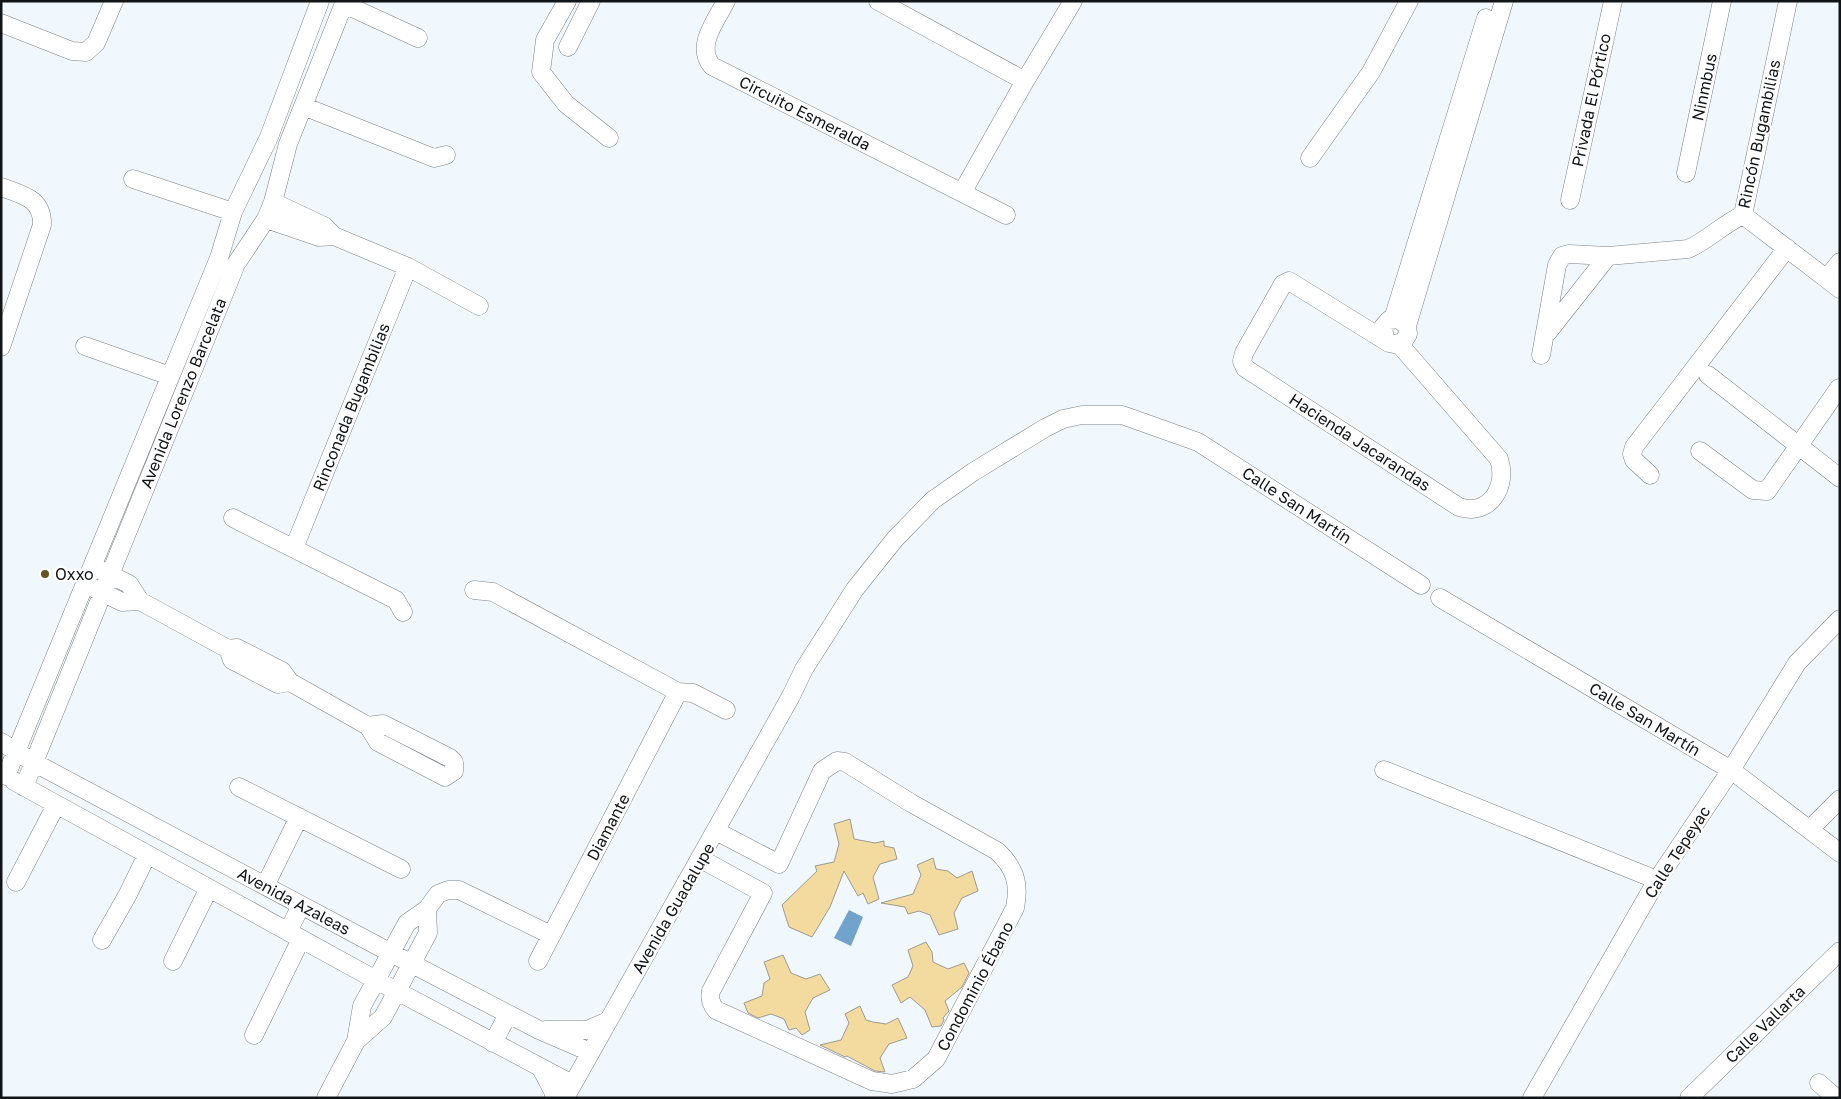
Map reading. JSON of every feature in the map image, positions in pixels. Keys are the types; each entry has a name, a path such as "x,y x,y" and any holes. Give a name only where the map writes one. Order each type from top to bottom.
{"street":[{"path":"1,22 72,51 86,52 96,43 114,1"},
{"name":"Avenida Lorenzo Barcelata","path":"4,774 16,752 114,509 220,258 233,212 269,137 320,1"},
{"path":"567,1 545,40 541,72 566,104 609,138"},
{"path":"568,47 591,1"},
{"name":"Circuito Esmeralda","path":"726,1 705,44 704,53 712,66 963,191 1006,215"},
{"path":"878,1 1025,81"},
{"path":"963,191 1025,81 1074,1"},
{"path":"1310,158 1371,72 1409,1"},
{"path":"1439,196 1491,1"},
{"path":"1392,342 1383,327 1400,322 1439,196 1504,1"},
{"name":"Privada El Pórtico","path":"1570,200 1613,1"},
{"name":"Ninmbus","path":"1686,173 1722,1"},
{"name":"Rincón Bugambilias","path":"1541,355 1557,265 1562,256 1569,254 1608,256 1688,249 1718,228 1743,215 1788,1"},
{"path":"345,2 418,38"},
{"name":"Avenida Lorenzo Barcelata","path":"24,787 108,574 236,264 266,219 274,202 288,144 345,2"},
{"path":"303,106 434,158 446,156"},
{"path":"269,137 279,136 288,144"},
{"path":"133,179 233,212"},
{"path":"1,187 31,198 40,209 42,225 1,347"},
{"path":"274,202 324,226 334,236 408,267 479,306"},
{"path":"1743,215 1833,284 1840,262"},
{"path":"266,219 319,237 334,236"},
{"path":"1650,475 1634,460 1632,454 1634,447 1787,248"},
{"path":"1546,334 1608,256"},
{"path":"220,258 227,266 236,264"},
{"name":"Rinconada Bugambilias","path":"294,548 408,267"},
{"name":"Hacienda Jacarandas","path":"1289,281 1392,342 1499,459 1502,476 1499,488 1495,499 1486,505 1467,510 1459,507 1245,368 1242,361 1244,353 1283,284 1289,281"},
{"path":"85,346 170,376"},
{"path":"1708,375 1840,478"},
{"path":"1700,451 1753,490 1763,492 1770,487 1798,444 1839,388"},
{"name":"Calle San Martín","path":"780,718 804,669 855,589 895,539 933,500 973,472 1054,423 1082,415 1122,416 1198,442 1422,585"},
{"path":"114,509 132,518"},
{"path":"233,518 396,600 403,612"},
{"path":"91,566 129,584 140,601 228,649 232,660 278,684 290,682 368,726"},
{"path":"84,584 122,602 140,601"},
{"path":"474,590 493,592 678,692 693,694 726,710"},
{"name":"Calle San Martín","path":"1440,598 1731,770 1810,828 1840,853"},
{"name":"Calle Tepeyac","path":"1532,1098 1657,880 1731,770 1798,664 1840,619"},
{"name":"Diamante","path":"538,961 678,692"},
{"name":"Avenida Guadalupe","path":"569,1091 780,718"},
{"name":"Avenida Azaleas","path":"1,742 34,762 391,953 539,1030 590,1052"},
{"name":"Condominio Ébano","path":"701,859 763,893 711,991 711,1001 716,1010 872,1081 892,1084 914,1080 936,1059 1015,908 1018,892 1016,875 1008,862 997,851 911,803 852,766 837,761 822,771 779,864 716,831"},
{"path":"1384,770 1657,880"},
{"name":"Avenida Azaleas","path":"4,774 56,805 542,1070 569,1091"},
{"path":"239,787 401,869"},
{"path":"1810,828 1840,798"},
{"path":"16,882 56,805"},
{"path":"264,886 299,817"},
{"path":"102,940 147,855"},
{"path":"173,961 208,888"},
{"path":"326,1098 356,1041 362,1006 407,923 427,909 438,894 448,890 459,890 552,935"},
{"path":"254,1035 295,936 301,905"},
{"path":"356,1041 384,1017 428,933 427,909"},
{"name":"Calle Vallarta","path":"1689,1098 1840,951"},
{"path":"492,1043 508,1014"},
{"path":"539,1030 587,1030 608,1021"},
{"path":"542,1070 553,1090 554,1098"},
{"path":"1819,1083 1836,1098"}],"water":[{"path":"849,910 863,917 851,946 834,938"}],"building":[{"path":"850,819 854,839 875,843 884,841 884,846 894,848 897,859 880,864 873,877 879,899 868,904 863,893 858,896 844,871 830,907 812,937 789,927 782,905 817,871 815,866 834,862 839,844 834,824"},
{"path":"933,858 936,869 948,871 957,878 972,871 978,891 962,898 954,913 958,929 939,935 930,915 919,911 908,914 905,907 881,903 913,894 921,875 917,865"},
{"path":"926,942 932,952 933,962 948,969 964,963 969,973 962,987 945,1001 949,1011 943,1018 941,1026 932,1027 925,1010 910,997 901,1003 892,985 908,977 913,966 908,950"},
{"path":"783,955 791,973 806,979 820,974 830,990 813,998 805,1012 810,1030 802,1035 796,1028 789,1030 784,1019 771,1014 758,1018 748,1013 744,1003 762,996 764,983 770,979 764,962"},
{"path":"860,1006 866,1020 886,1024 898,1018 907,1038 889,1044 880,1058 885,1072 875,1071 847,1056 845,1057 820,1045 841,1040 849,1023 845,1014"}],"place":[{"name":"Oxxo","path":"45,574"}]}
